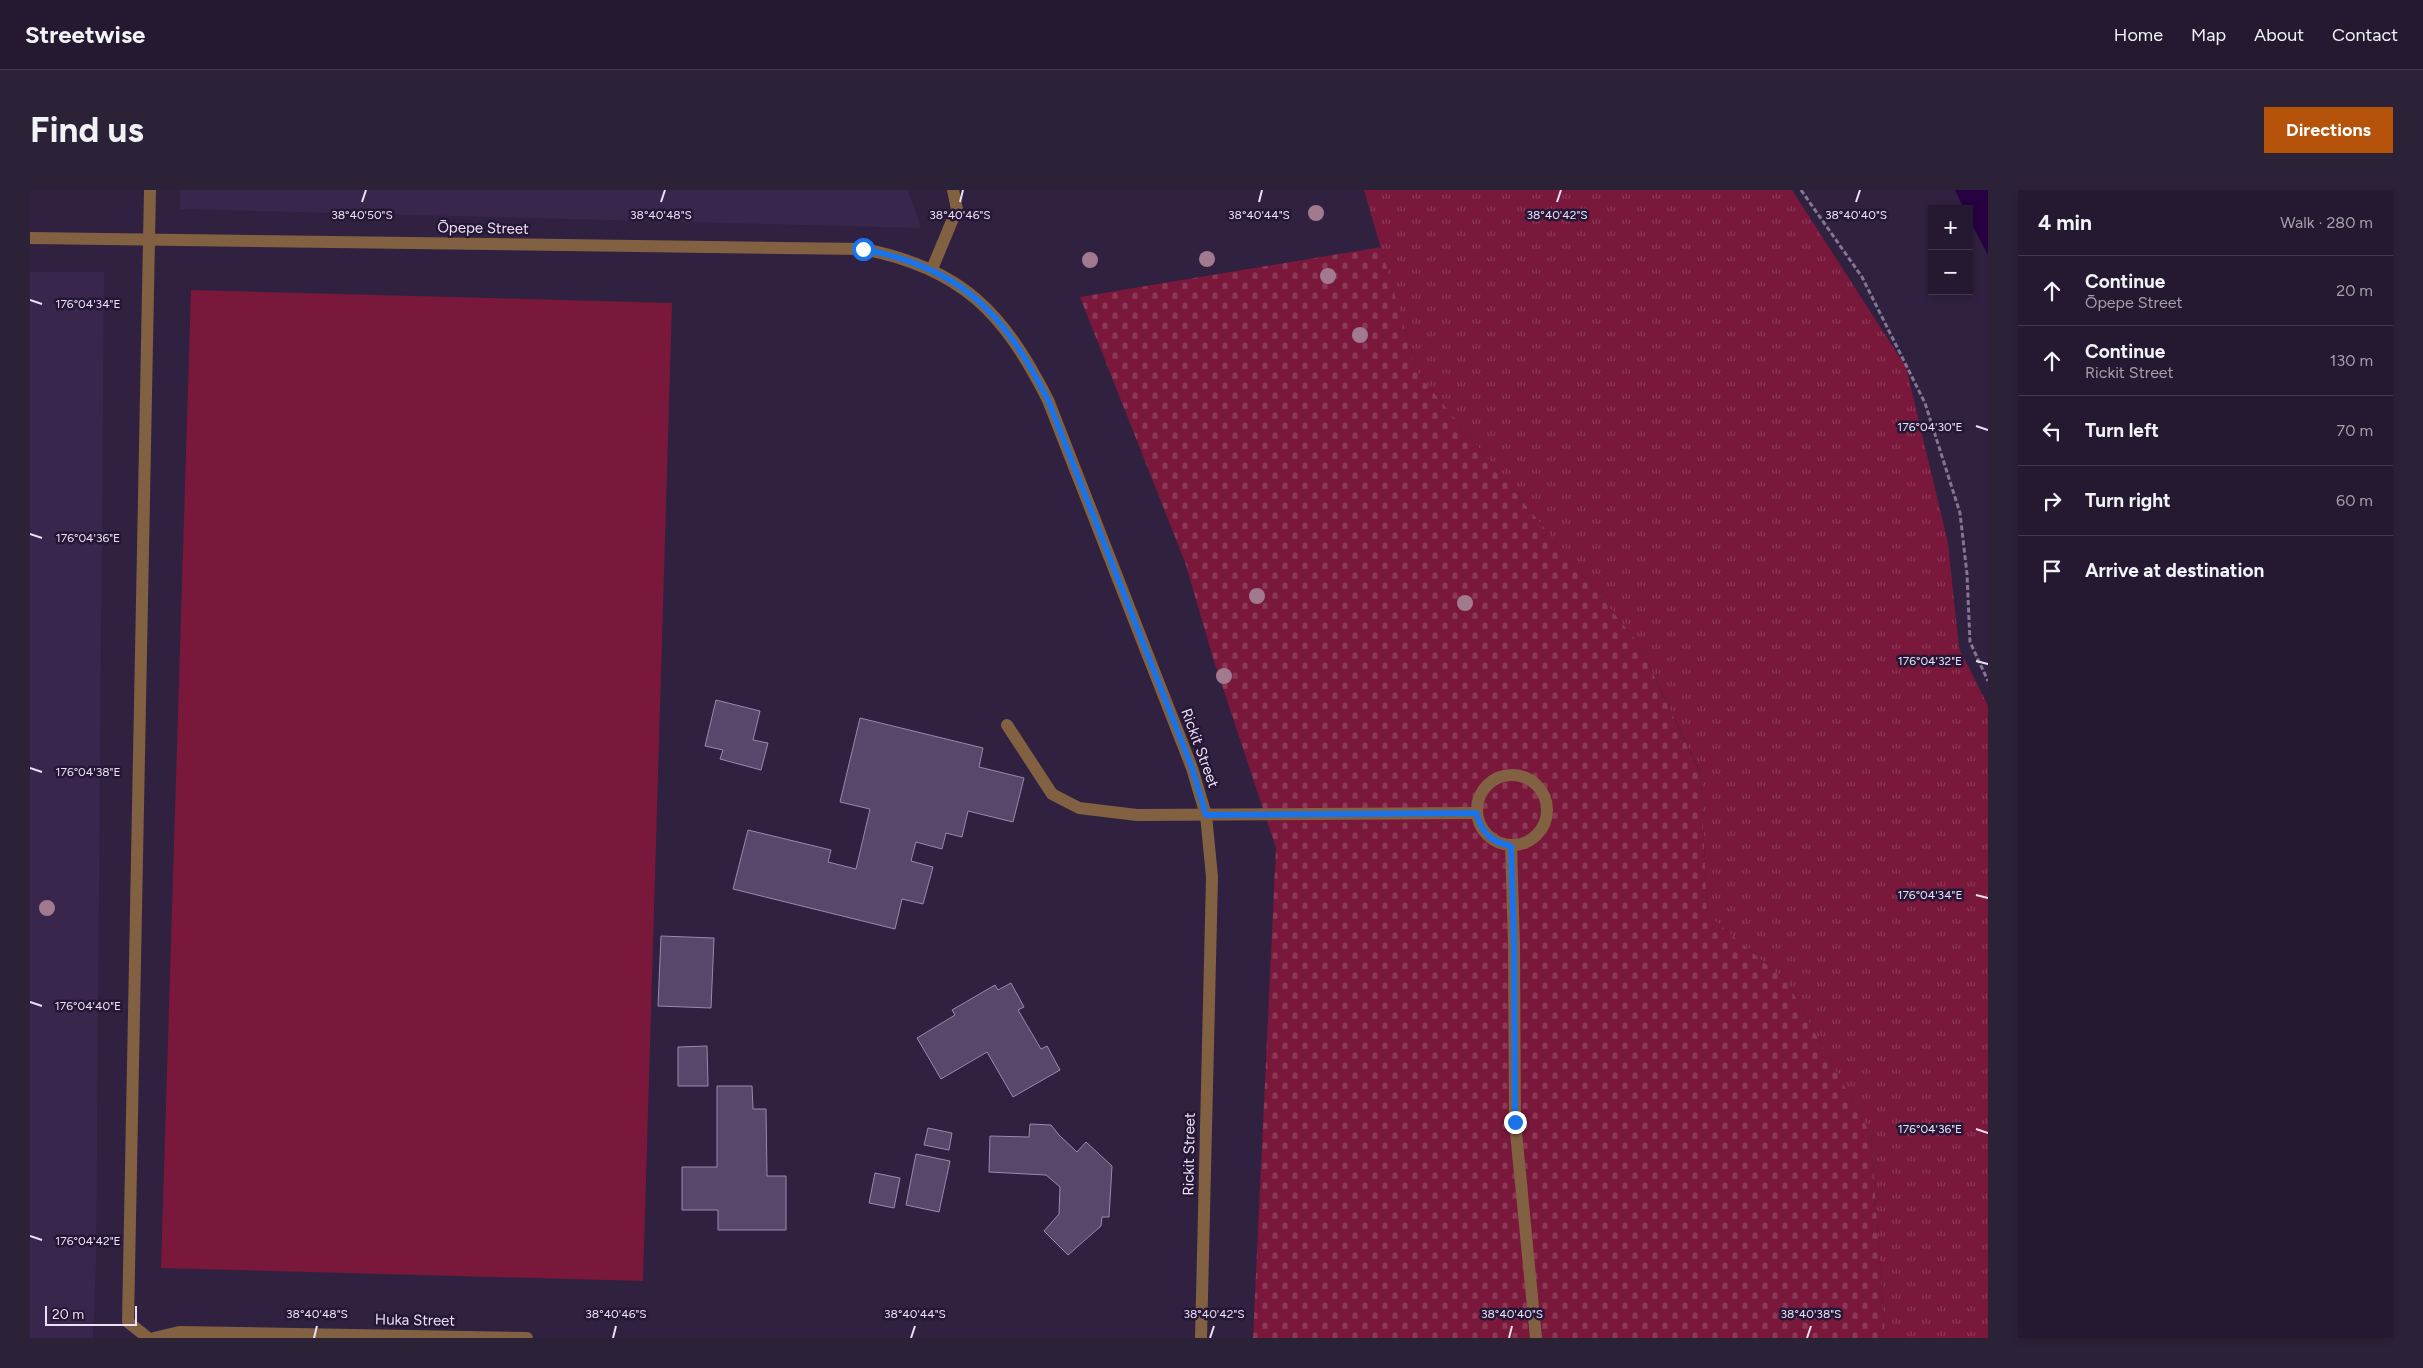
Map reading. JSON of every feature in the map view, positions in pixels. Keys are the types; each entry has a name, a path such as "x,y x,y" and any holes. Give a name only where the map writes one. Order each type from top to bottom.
{"street":[{"path":"148,1338 128,1322 150,190"},
{"path":"932,269 957,208 953,190"},
{"name":"Ōpepe Street","path":"30,238 863,249 896,255 932,269"},
{"name":"Rickit Street","path":"932,269 972,294 997,319 1026,357 1048,400 1192,768 1206,815 1212,877 1201,1338"},
{"path":"1007,725 1052,794 1079,808 1137,815 1476,813"},
{"path":"1515,774 1530,779 1541,790 1547,804 1546,820 1538,834 1526,843 1511,846 1498,843 1487,836 1480,826 1476,813 1478,798 1487,785 1500,776 1515,774"},
{"path":"1511,846 1514,944 1515,1122 1536,1338"},
{"name":"Huka Street","path":"154,1338 179,1332 527,1338"}],"path":[{"path":"1801,190 1862,277 1925,402 1960,513 1967,574 1970,642 1988,681"}],"shaded area":[{"path":"180,190 908,190 921,228 180,209"},
{"path":"1955,190 1988,190 1988,255 1973,227 1973,205 1962,205"},
{"path":"30,272 104,272 96,1261 93,1338 30,1338"}],"green space":[{"path":"1364,190 1792,190 1906,367 1948,543 1959,648 1988,706 1988,1338 1885,1338 1871,1135 1787,982 1707,914 1701,774 1639,644 1417,372"},
{"path":"1381,247 1417,372 1639,644 1701,775 1707,914 1787,982 1871,1135 1885,1338 1253,1338 1276,848 1214,661 1185,562 1080,297"},
{"path":"191,290 672,303 643,1281 161,1268"}],"building":[{"path":"716,700 760,711 753,740 768,743 761,770 720,759 723,750 705,746"},
{"path":"860,718 983,748 979,767 1024,778 1013,822 968,811 962,837 946,833 942,849 916,842 911,861 933,867 923,904 902,899 895,929 733,889 748,830 831,850 828,862 856,869 870,809 840,802"},
{"path":"661,936 714,938 711,1008 658,1006"},
{"path":"1011,983 1024,1007 1018,1010 1041,1049 1047,1046 1060,1070 1013,1097 987,1052 941,1079 917,1038 955,1015 952,1010 995,985 998,990"},
{"path":"707,1046 708,1086 678,1086 678,1047"},
{"path":"717,1086 752,1086 753,1109 766,1109 767,1176 786,1176 786,1230 718,1230 718,1210 682,1210 682,1167 717,1167"},
{"path":"1030,1124 1051,1125 1077,1152 1086,1142 1112,1166 1109,1217 1102,1217 1101,1226 1068,1255 1044,1231 1059,1214 1060,1187 1046,1175 989,1172 990,1136 1029,1137"},
{"path":"928,1128 952,1133 949,1150 924,1145"},
{"path":"916,1154 950,1161 939,1212 906,1205"},
{"path":"875,1173 900,1178 894,1208 869,1203"}],"route":[{"path":"863,249 896,255 932,269 972,294 997,319 1026,357 1048,400 1192,768 1206,815 1476,813 1480,826 1487,836 1498,843 1511,846 1514,944 1515,1122"}]}
